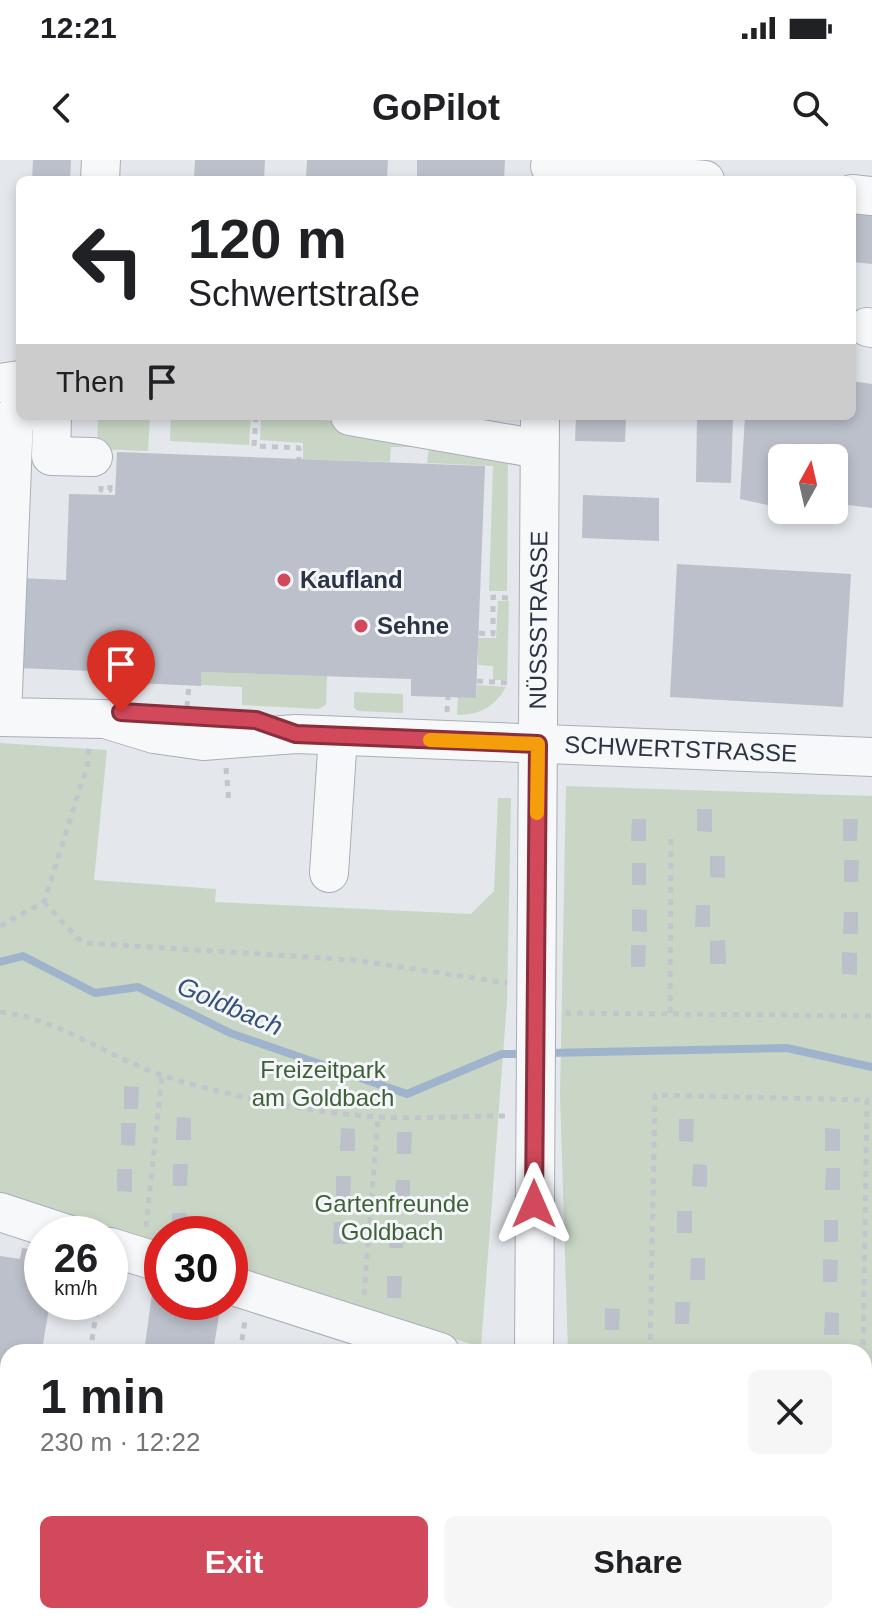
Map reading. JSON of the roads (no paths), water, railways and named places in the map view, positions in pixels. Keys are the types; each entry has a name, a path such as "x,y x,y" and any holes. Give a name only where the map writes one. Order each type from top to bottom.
{"street":[{"path":"550,169 649,176"},
{"path":"1,717 16,416"},
{"path":"52,420 51,456 93,457"},
{"path":"394,420 539,433"},
{"name":"NÜSSSTRASSE","path":"534,1344 539,433"},
{"name":"SCHWERTSTRASSE","path":"1,717 98,719 121,712 256,720 296,734 872,757"},
{"path":"329,873 338,736"},
{"path":"0,1212 24,1220"},
{"path":"248,1291 416,1344"}],"waterway":[{"name":"Goldbach","path":"0,962 23,956 95,993 138,987 230,1033 407,1094 502,1054 525,1054"},
{"name":"Goldbach","path":"547,1053 787,1048 872,1067"}],"place":[{"name":"Kaufland","path":"284,580"},
{"name":"Sehne","path":"361,626"}],"park label":[{"name":"Freizeitpark am Goldbach","path":"323,1084"},
{"name":"Gartenfreunde Goldbach","path":"392,1218"}]}
